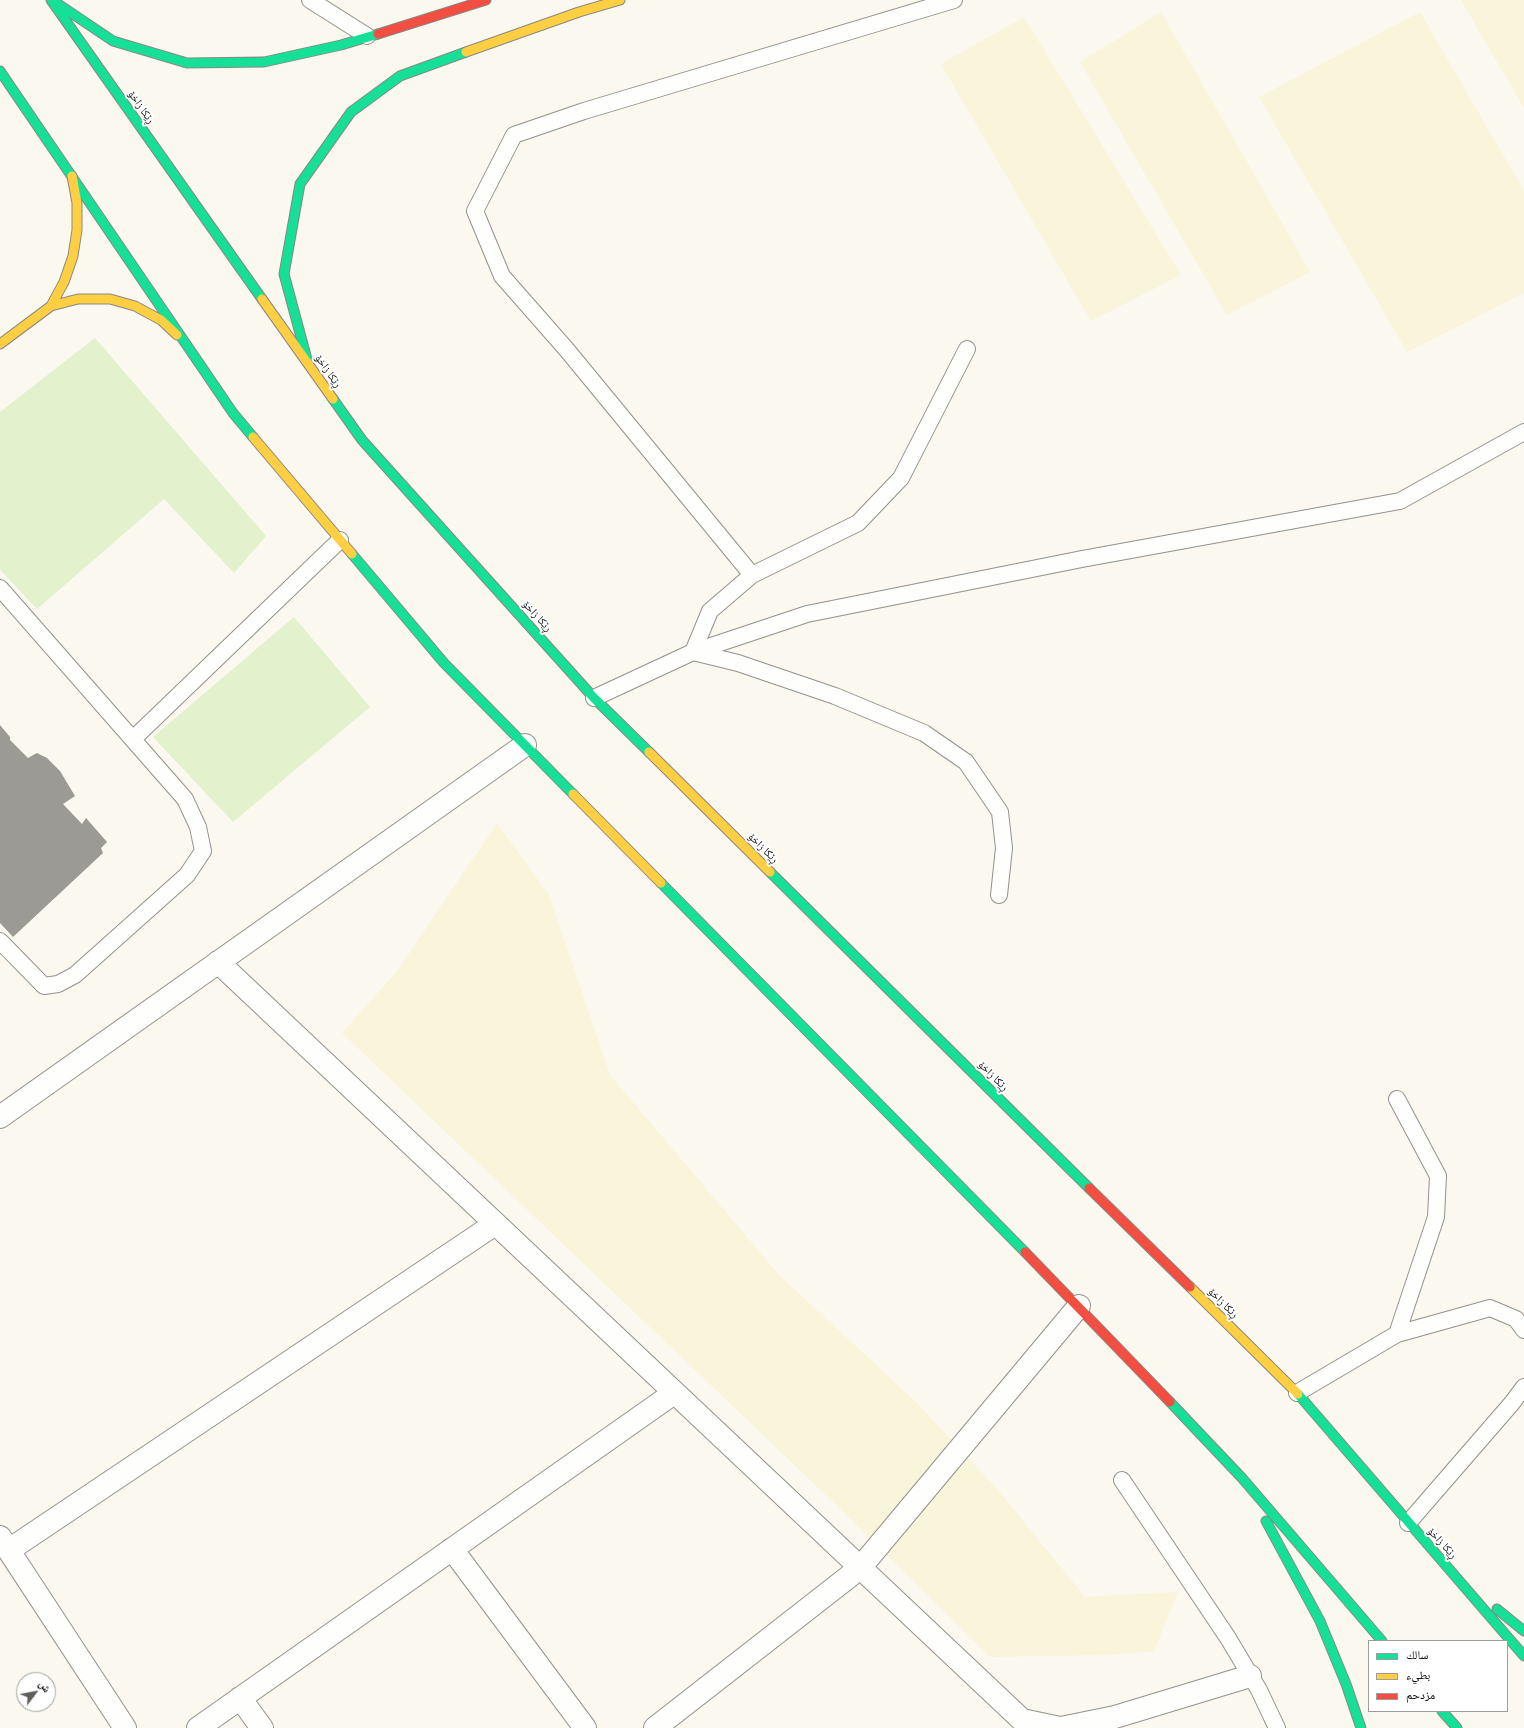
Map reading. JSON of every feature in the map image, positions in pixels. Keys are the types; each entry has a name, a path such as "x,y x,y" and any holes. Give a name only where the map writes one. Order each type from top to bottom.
{"main road":[{"path":"52,0 113,41 187,63 264,62 341,45 486,0"},
{"name":"ڕێکا زاخۆ","path":"52,0 362,440 594,698 1297,1393 1524,1656"},
{"path":"579,0 579,12"},
{"path":"308,364 284,274 300,184 351,112 400,76 579,12 620,0"},
{"path":"0,71 233,413 444,663 1079,1306 1242,1478 1381,1640"},
{"path":"0,344 50,306 64,282 73,256 77,230 77,203 72,176"},
{"path":"50,306 78,299 110,299 135,306 160,320 182,339"},
{"path":"1242,1478 1320,1621 1346,1684 1361,1728"},
{"path":"1444,1562 1524,1630"},
{"path":"1443,1712 1456,1728"}],"street":[{"path":"0,1117 526,745"},
{"path":"218,962 1022,1720 1061,1728 1116,1717 1250,1676"},
{"path":"125,1728 5,1543 495,1224"},
{"path":"655,1728 860,1568 1079,1306"},
{"path":"198,1728 674,1393"},
{"path":"452,1549 585,1728"},
{"path":"240,1698 262,1728"}],"lane":[{"path":"310,0 367,36"},
{"path":"752,575 567,350 502,276 475,211 514,135 584,111 954,0"},
{"path":"693,652 710,611 752,575 858,523 901,478 967,349"},
{"path":"594,698 693,652 807,614 1082,559 1400,501 1524,432"},
{"path":"133,739 340,540"},
{"path":"0,588 185,799 198,827 202,851 187,875 75,975 58,984 44,986 0,941"},
{"path":"693,652 738,663 835,696 924,733 966,762 1000,812 1004,848 999,894"},
{"path":"1397,1099 1438,1176 1436,1217 1397,1334"},
{"path":"1297,1393 1397,1334 1490,1308 1516,1319 1524,1330"},
{"path":"1408,1523 1512,1403 1524,1387"},
{"path":"1122,1480 1228,1638 1259,1690 1278,1728"}],"shaded area":[{"path":"1461,0 1524,0 1524,108"},
{"path":"1161,12 1310,272 1227,315 1080,62"},
{"path":"1420,12 1524,191 1524,293 1407,352 1259,97"},
{"path":"1024,17 1181,275 1091,321 941,64"},
{"path":"497,823 549,895 610,1075 780,1276 916,1402 998,1490 1085,1597 1178,1592 1154,1651 1104,1655 990,1657 831,1500 342,1033 398,970"}],"green space":[{"path":"95,338 266,536 234,573 164,499 37,609 0,570 0,412"},
{"path":"294,617 370,707 233,822 153,737"}],"building":[{"path":"0,725 10,737 10,740 28,758 37,753 47,758 60,771 75,796 63,804 82,824 86,818 107,842 101,848 103,853 13,937 0,923"}],"traffic: fast":[{"path":"51,0 262,299"},
{"path":"52,0 113,41 187,63 264,62 341,45 378,34"},
{"path":"308,363 284,274 300,184 351,112 400,76 466,52"},
{"path":"0,71 233,413 253,437"},
{"path":"333,399 362,440 594,698 649,752"},
{"path":"352,554 444,663 573,794"},
{"path":"770,872 1089,1188"},
{"path":"661,883 1025,1252"},
{"path":"1298,1394 1524,1656"},
{"path":"1170,1402 1242,1478 1381,1640"},
{"path":"1266,1521 1320,1621 1346,1684 1361,1728"},
{"path":"1497,1609 1524,1631"},
{"path":"1443,1712 1457,1728"}],"traffic: slow":[{"path":"466,52 579,12 620,0"},
{"path":"51,306 64,282 73,256 77,230 77,203 72,176"},
{"path":"0,344 51,306 78,299 110,299 135,306 161,320 177,335"},
{"path":"262,299 333,399"},
{"path":"253,437 352,554"},
{"path":"649,752 770,872"},
{"path":"573,794 661,883"},
{"path":"1190,1287 1298,1394"}],"traffic: jam":[{"path":"378,34 486,0"},
{"path":"1089,1188 1190,1287"},
{"path":"1025,1252 1170,1402"}]}
